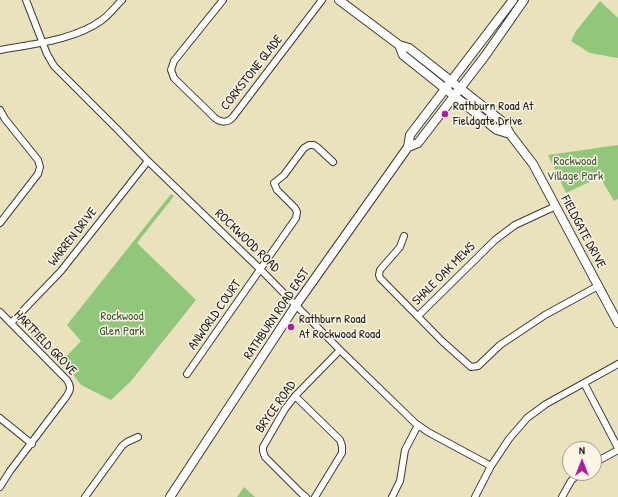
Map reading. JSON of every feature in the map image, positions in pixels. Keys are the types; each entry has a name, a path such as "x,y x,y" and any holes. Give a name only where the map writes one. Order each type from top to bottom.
{"street":[{"name":"ROCKWOOD ROAD","path":"26,0 42,42 58,72 418,425 428,432 491,466"},
{"path":"0,50 76,34 103,19 122,0"},
{"name":"CORKSTONE GLADE","path":"223,0 174,61 171,70 174,78 215,118 224,122 233,117 322,0"},
{"name":"FIELDGATE DRIVE","path":"339,0 399,45 409,48 504,123 510,134 533,164 618,323"},
{"name":"RATHBURN ROAD EAST","path":"170,497 296,305 408,147 410,135 513,0"},
{"name":"RATHBURN ROAD EAST","path":"408,147 418,143 461,89 524,0"},
{"name":"FIELDGATE DRIVE","path":"399,45 403,55 497,130 510,134"},
{"path":"0,110 38,160 40,168 38,174 0,223"},
{"name":"ANWORLD COURT","path":"187,374 297,215 295,208 277,190 274,183 284,175 304,148 308,145 318,146 333,162"},
{"name":"WARREN DRIVE","path":"11,323 54,279 148,161"},
{"name":"SHALE OAK MEWS","path":"556,206 515,225 500,236 418,316 468,365 477,367 491,352 508,339 545,315 598,286"},
{"path":"404,236 400,247 380,269 379,274 381,280 418,316"},
{"name":"HARTFIELD GROVE","path":"0,312 68,380 70,385 69,393 32,444 10,471 0,487"},
{"name":"BRYCE ROAD","path":"306,497 300,493 266,459 262,450 264,443 295,396 340,350"},
{"path":"475,497 491,466 509,439 527,418 546,404 618,364"},
{"path":"584,383 618,449 602,458"},
{"path":"295,396 340,440 342,446 342,453 315,497"},
{"path":"0,418 32,444"},
{"path":"392,497 400,481 404,450 418,425"},
{"path":"85,497 122,446 138,437"},
{"path":"562,497 572,481"}],"green space":[{"path":"600,1 618,18 618,58 590,53 571,41 576,31"},
{"name":"Rockwood Village Park","path":"618,145 618,199 614,201 600,177 566,193 548,155"},
{"name":"Rockwood Glen Park","path":"171,194 174,196 137,243 196,300 131,381 111,400 81,385 61,362 81,341 67,325"},
{"path":"244,487 255,497 237,497"}],"place":[{"name":"Rathburn Road At Fieldgate Drive","path":"445,114"},
{"name":"Rathburn Road At Rockwood Road","path":"291,327"}]}
